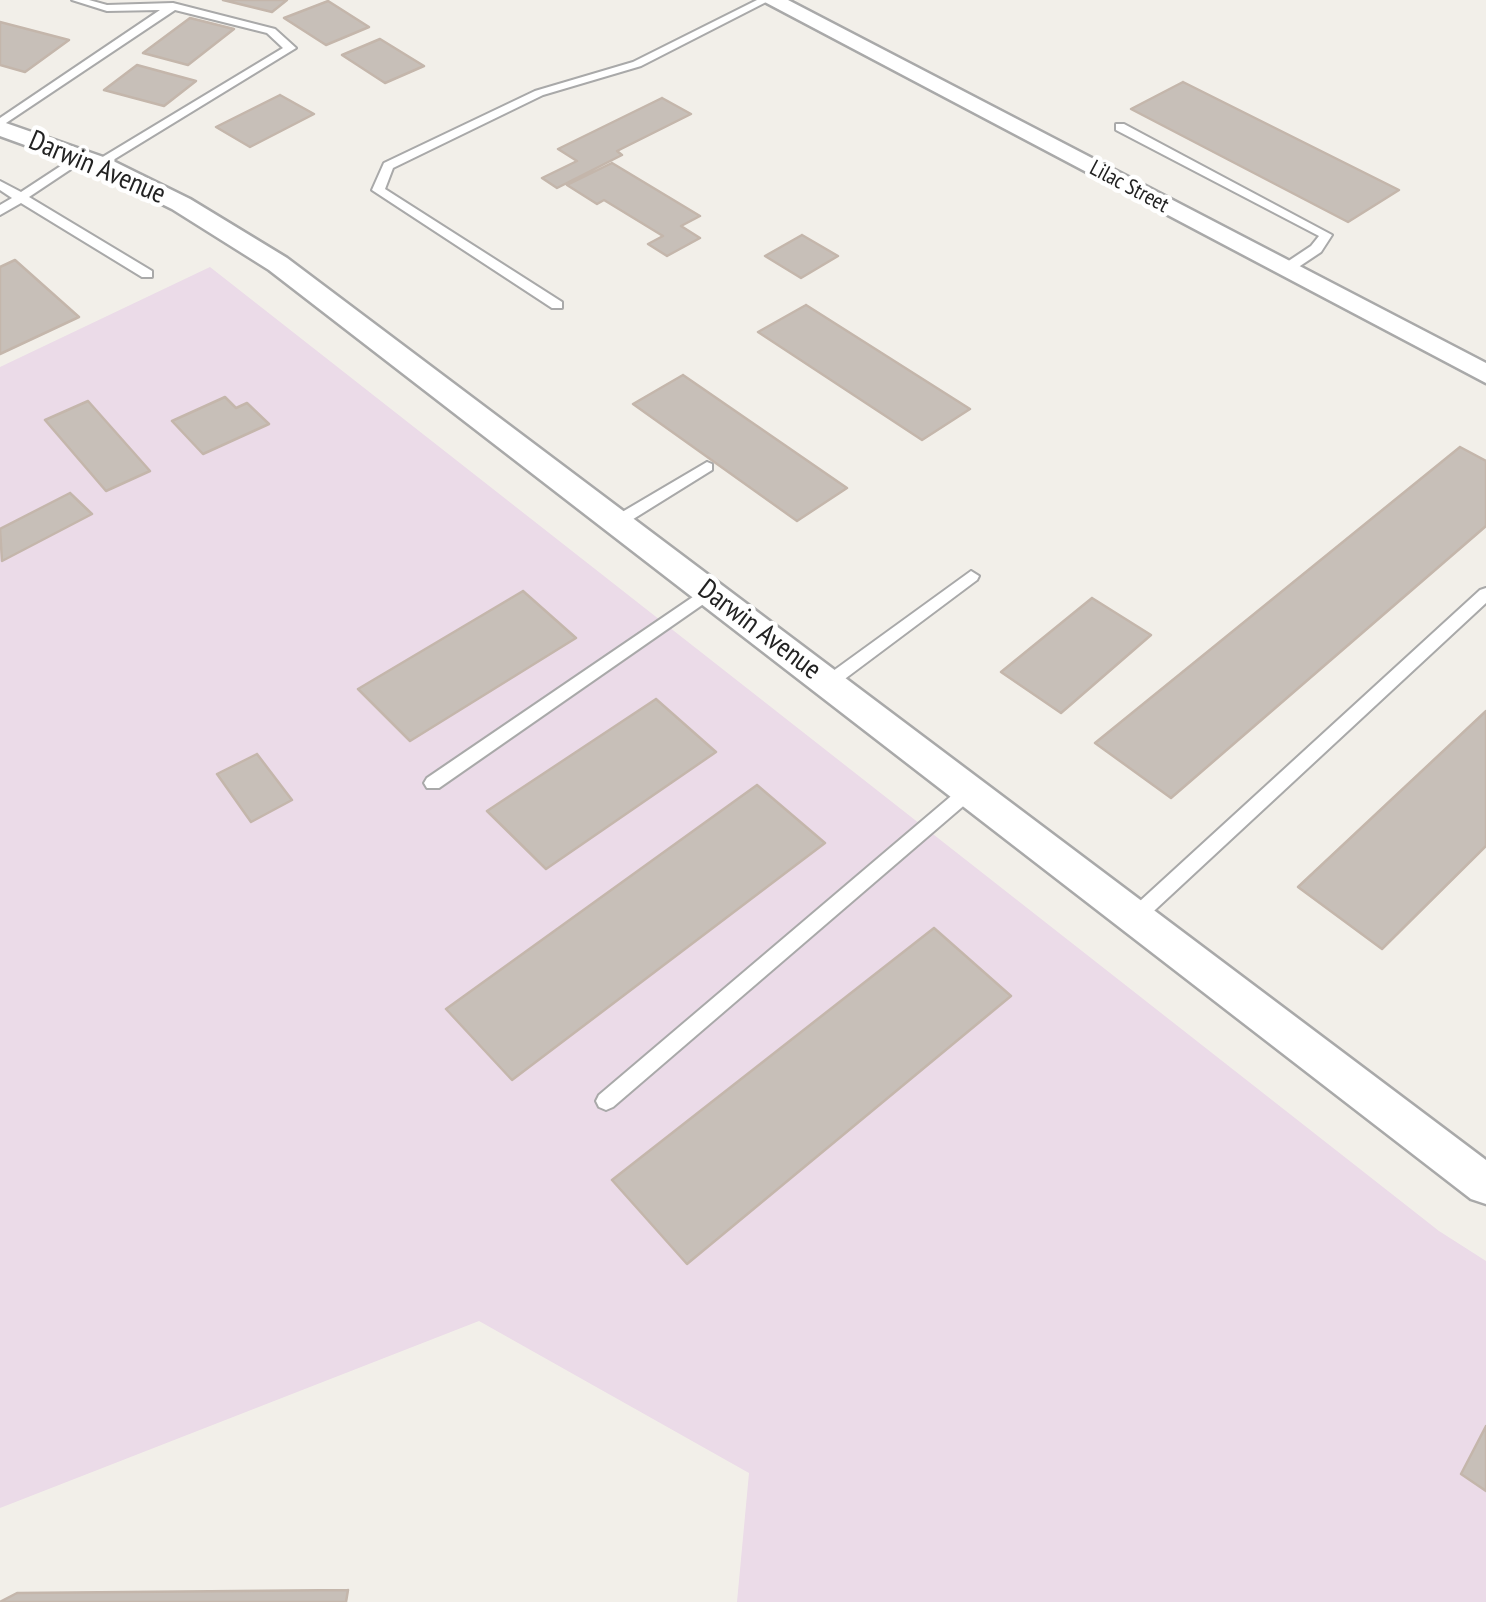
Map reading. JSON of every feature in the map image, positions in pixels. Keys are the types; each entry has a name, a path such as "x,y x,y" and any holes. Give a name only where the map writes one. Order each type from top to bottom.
{"street":[{"name":"Lilac Street","path":"769,0 1486,374"},
{"name":"Darwin Avenue","path":"0,126 92,160 180,204 278,264 1486,1185"}],"lane":[{"path":"0,211 290,48 271,31 173,6 108,8 77,0"},
{"path":"557,304 378,190 388,166 539,94 637,64 769,0"},
{"path":"0,126 173,6"},
{"path":"1120,126 1326,234 1316,249 1286,269"},
{"path":"0,184 146,274"},
{"path":"616,522 707,467"},
{"path":"828,683 971,576"},
{"path":"433,783 708,592"},
{"path":"1135,917 1486,594"},
{"path":"606,1100 969,791"}],"shaded area":[{"path":"210,267 1439,1231 1486,1261 1486,1602 737,1602 749,1473 479,1321 0,1508 0,367"}],"building":[{"path":"223,0 287,0 272,12"},
{"path":"328,1 369,27 326,45 284,18"},
{"path":"190,18 234,29 188,65 143,53"},
{"path":"0,22 69,40 25,72 0,65"},
{"path":"380,39 424,66 385,83 342,55"},
{"path":"137,65 196,81 164,106 104,90"},
{"path":"1183,82 1399,190 1348,222 1131,109"},
{"path":"280,95 314,114 250,147 216,127"},
{"path":"662,98 691,114 617,151 622,155 557,188 542,178 577,161 558,149"},
{"path":"612,163 700,216 681,226 700,238 667,256 648,244 663,236 604,200 597,204 567,185"},
{"path":"802,235 838,256 801,278 765,256"},
{"path":"15,260 79,317 0,354 0,267"},
{"path":"806,305 970,409 922,440 758,332"},
{"path":"683,375 847,488 797,521 633,404"},
{"path":"225,397 236,408 247,403 269,424 203,454 172,421"},
{"path":"88,401 150,471 106,491 45,420"},
{"path":"1460,447 1486,461 1486,526 1171,798 1095,743"},
{"path":"70,493 92,514 2,561 0,529"},
{"path":"523,591 576,638 410,741 358,689"},
{"path":"1092,598 1151,635 1061,713 1001,672"},
{"path":"656,699 716,752 546,869 487,811"},
{"path":"1486,711 1486,846 1382,949 1298,887"},
{"path":"257,754 292,800 251,822 217,774"},
{"path":"757,785 825,843 512,1080 446,1009"},
{"path":"934,928 1011,996 687,1264 612,1180"},
{"path":"1486,1426 1486,1491 1461,1474"},
{"path":"348,1590 346,1602 0,1602 17,1593"}]}
